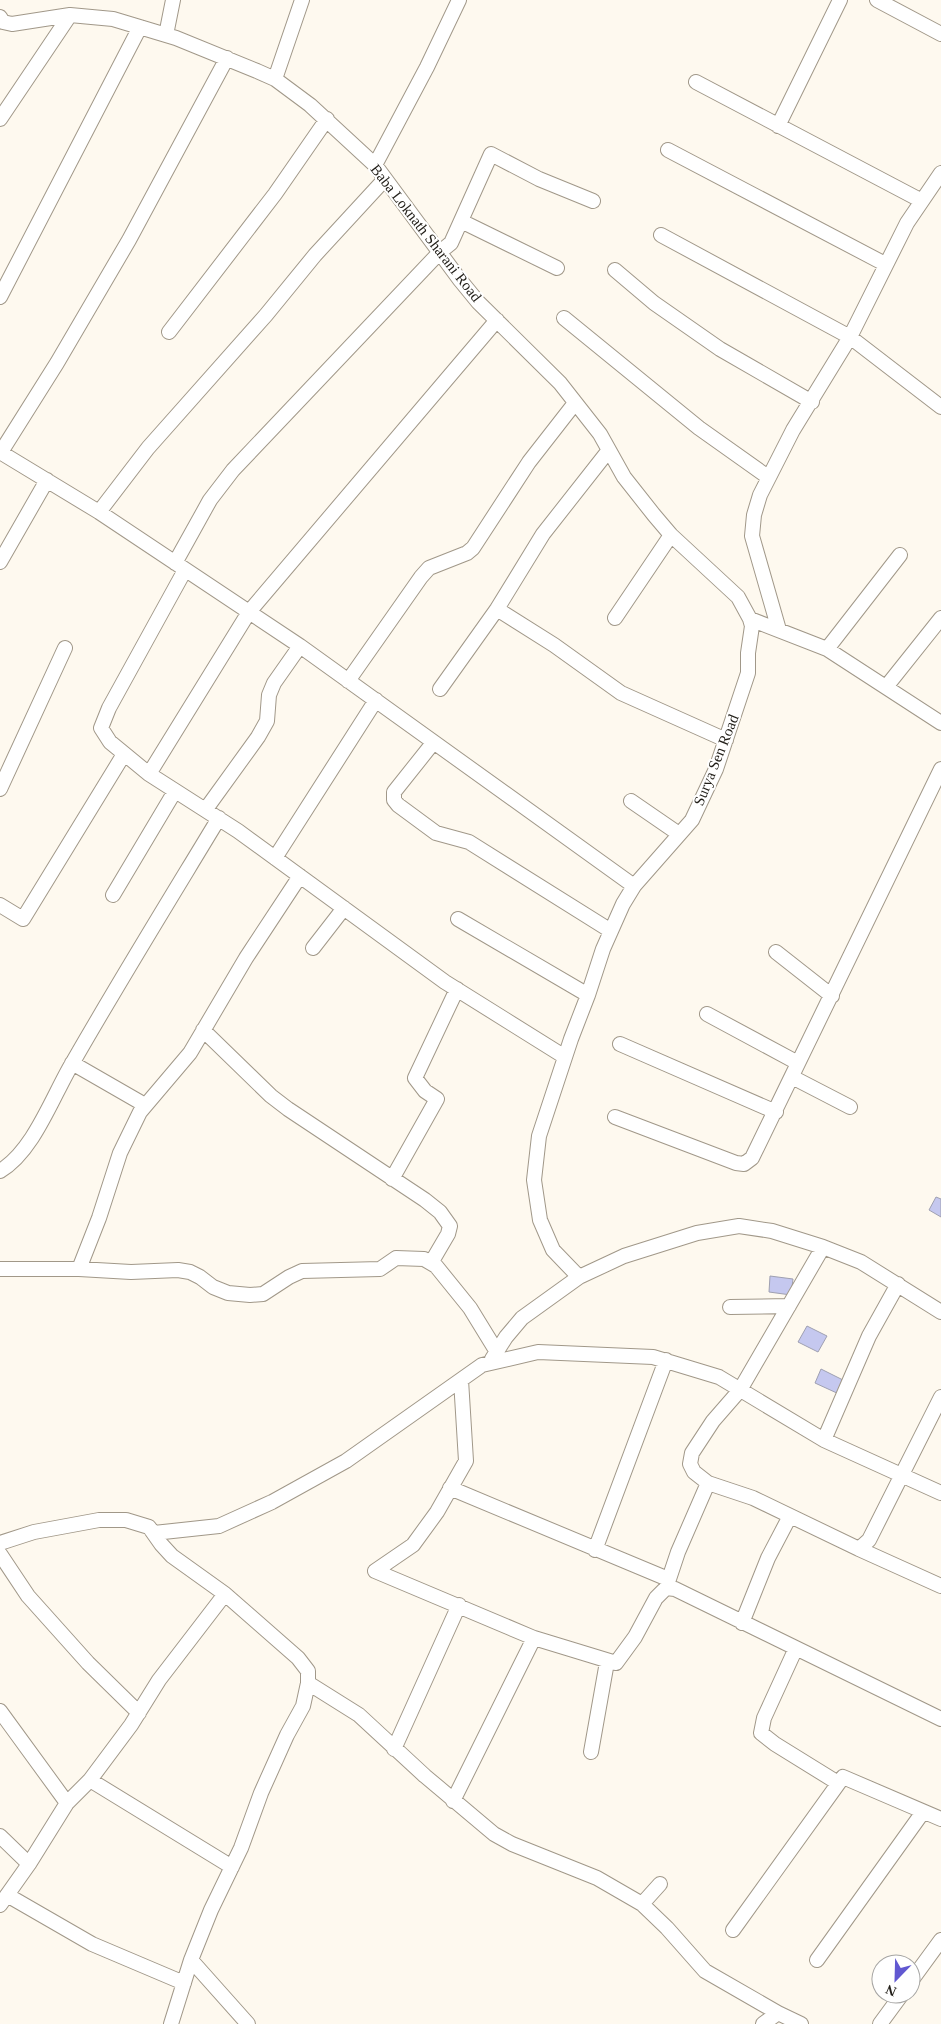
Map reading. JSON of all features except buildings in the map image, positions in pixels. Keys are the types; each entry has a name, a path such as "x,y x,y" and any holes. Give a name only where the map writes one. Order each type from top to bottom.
{"street":[{"path":"166,35 173,0"},
{"path":"275,79 302,0"},
{"path":"375,165 427,67 458,0"},
{"path":"778,126 840,0"},
{"path":"877,0 941,34"},
{"path":"0,119 70,15"},
{"name":"Baba Loknath Sharani Road","path":"0,17 3,22 12,24 70,15 100,17 166,35 227,58 275,79 327,119 375,165 460,280 560,383 600,434 624,477 671,535 738,597 750,619"},
{"path":"0,297 140,27"},
{"path":"227,58 129,240 57,363 0,452 99,512 300,646 634,886"},
{"path":"696,82 922,201"},
{"path":"169,332 270,202 327,119"},
{"path":"668,150 885,264"},
{"path":"564,1057 457,989 206,809 174,792 110,742 101,728 109,708 219,486 440,252 451,243 491,154 539,179 593,201"},
{"path":"779,630 752,536 754,515 760,495 793,430 812,402 850,337 885,264 922,201 941,173"},
{"path":"99,512 148,448 266,315 315,255 385,179"},
{"path":"461,222 557,268"},
{"path":"661,235 850,337 941,407"},
{"path":"615,270 654,303 720,349 812,402"},
{"path":"564,318 699,428 768,477"},
{"path":"149,774 249,612 497,320"},
{"path":"348,680 429,568 468,553 529,462 576,403"},
{"path":"440,689 497,609 543,534 609,450"},
{"path":"0,562 47,480"},
{"path":"615,618 671,535"},
{"path":"827,649 900,555"},
{"path":"497,609 554,645 621,694 726,740"},
{"path":"886,687 941,618"},
{"path":"750,619 827,649 940,720"},
{"name":"Surya Sen Road","path":"579,1277 553,1250 540,1220 536,1204 534,1180 539,1136 564,1057 623,904 634,886 692,820 716,769 748,673 748,653 752,626 750,619"},
{"path":"206,809 258,737 267,721 269,695 274,683 300,646"},
{"path":"0,789 65,648"},
{"path":"275,858 376,700"},
{"path":"433,743 394,792 394,800 398,805 436,833 469,842 611,931"},
{"path":"0,905 23,919 124,754"},
{"path":"615,1117 715,1156 744,1164 752,1158 941,769"},
{"path":"113,895 174,792"},
{"path":"631,801 679,834"},
{"path":"0,1170 11,1164 24,1149 36,1130 72,1063 219,818"},
{"path":"79,1269 128,1135 145,1105 190,1052 246,958 300,876"},
{"path":"313,948 344,908"},
{"path":"458,919 588,995"},
{"path":"776,952 832,996"},
{"path":"392,1178 437,1099 426,1091 415,1078 457,989"},
{"path":"707,1014 798,1063"},
{"path":"203,1030 271,1096 440,1212 450,1226 448,1234 431,1263"},
{"path":"620,1044 776,1112"},
{"path":"72,1063 145,1105"},
{"path":"792,1077 850,1107"},
{"path":"154,1533 220,1526 272,1502 346,1461 493,1358 522,1318 579,1277 624,1256 697,1232 739,1226 772,1231 823,1246 861,1262 941,1312"},
{"path":"823,1246 740,1390 713,1422 692,1453 690,1464 694,1472 708,1482 753,1498 941,1586"},
{"path":"0,1269 79,1269 131,1272 178,1270 195,1274 213,1287 228,1293 250,1295 263,1294 302,1271 352,1268 380,1269 396,1258 424,1259 436,1266 470,1308 493,1358"},
{"path":"824,1440 869,1336 898,1284"},
{"path":"730,1307 789,1306"},
{"path":"493,1358 538,1352 653,1357 666,1360 719,1377 824,1440 941,1493"},
{"path":"595,1550 666,1360"},
{"path":"461,1380 466,1461 437,1512 413,1545 375,1571 534,1638 607,1662 616,1663 635,1638 656,1598 667,1583 708,1482"},
{"path":"859,1549 869,1540 941,1396"},
{"path":"450,1488 667,1583 742,1623 941,1719"},
{"path":"742,1623 768,1558 790,1516"},
{"path":"0,1542 42,1531 114,1519 138,1522 149,1527 172,1556 226,1594 298,1658 308,1671 308,1683 303,1706 287,1735 261,1793 241,1848 211,1910 191,1960 171,2024"},
{"path":"0,1554 28,1596 88,1663 139,1713"},
{"path":"184,1983 92,1944 4,1900 67,1803 90,1780 139,1713 159,1680 226,1594"},
{"path":"394,1749 459,1605"},
{"path":"453,1801 534,1638"},
{"path":"796,1648 764,1718 761,1733 838,1783"},
{"path":"591,1752 607,1662"},
{"path":"308,1683 358,1714 394,1749 494,1834 512,1844 597,1878 642,1904 667,1928 705,1971 801,2024"},
{"path":"0,1711 67,1803"},
{"path":"733,1930 843,1777 941,1819"},
{"path":"90,1780 232,1867"},
{"path":"817,1960 923,1812"},
{"path":"0,1836 29,1864"},
{"path":"642,1904 660,1884"},
{"path":"921,1967 941,1940"},
{"path":"191,1960 248,2024"},
{"path":"880,2024 895,2004"},
{"path":"763,2024 778,2013"}]}
